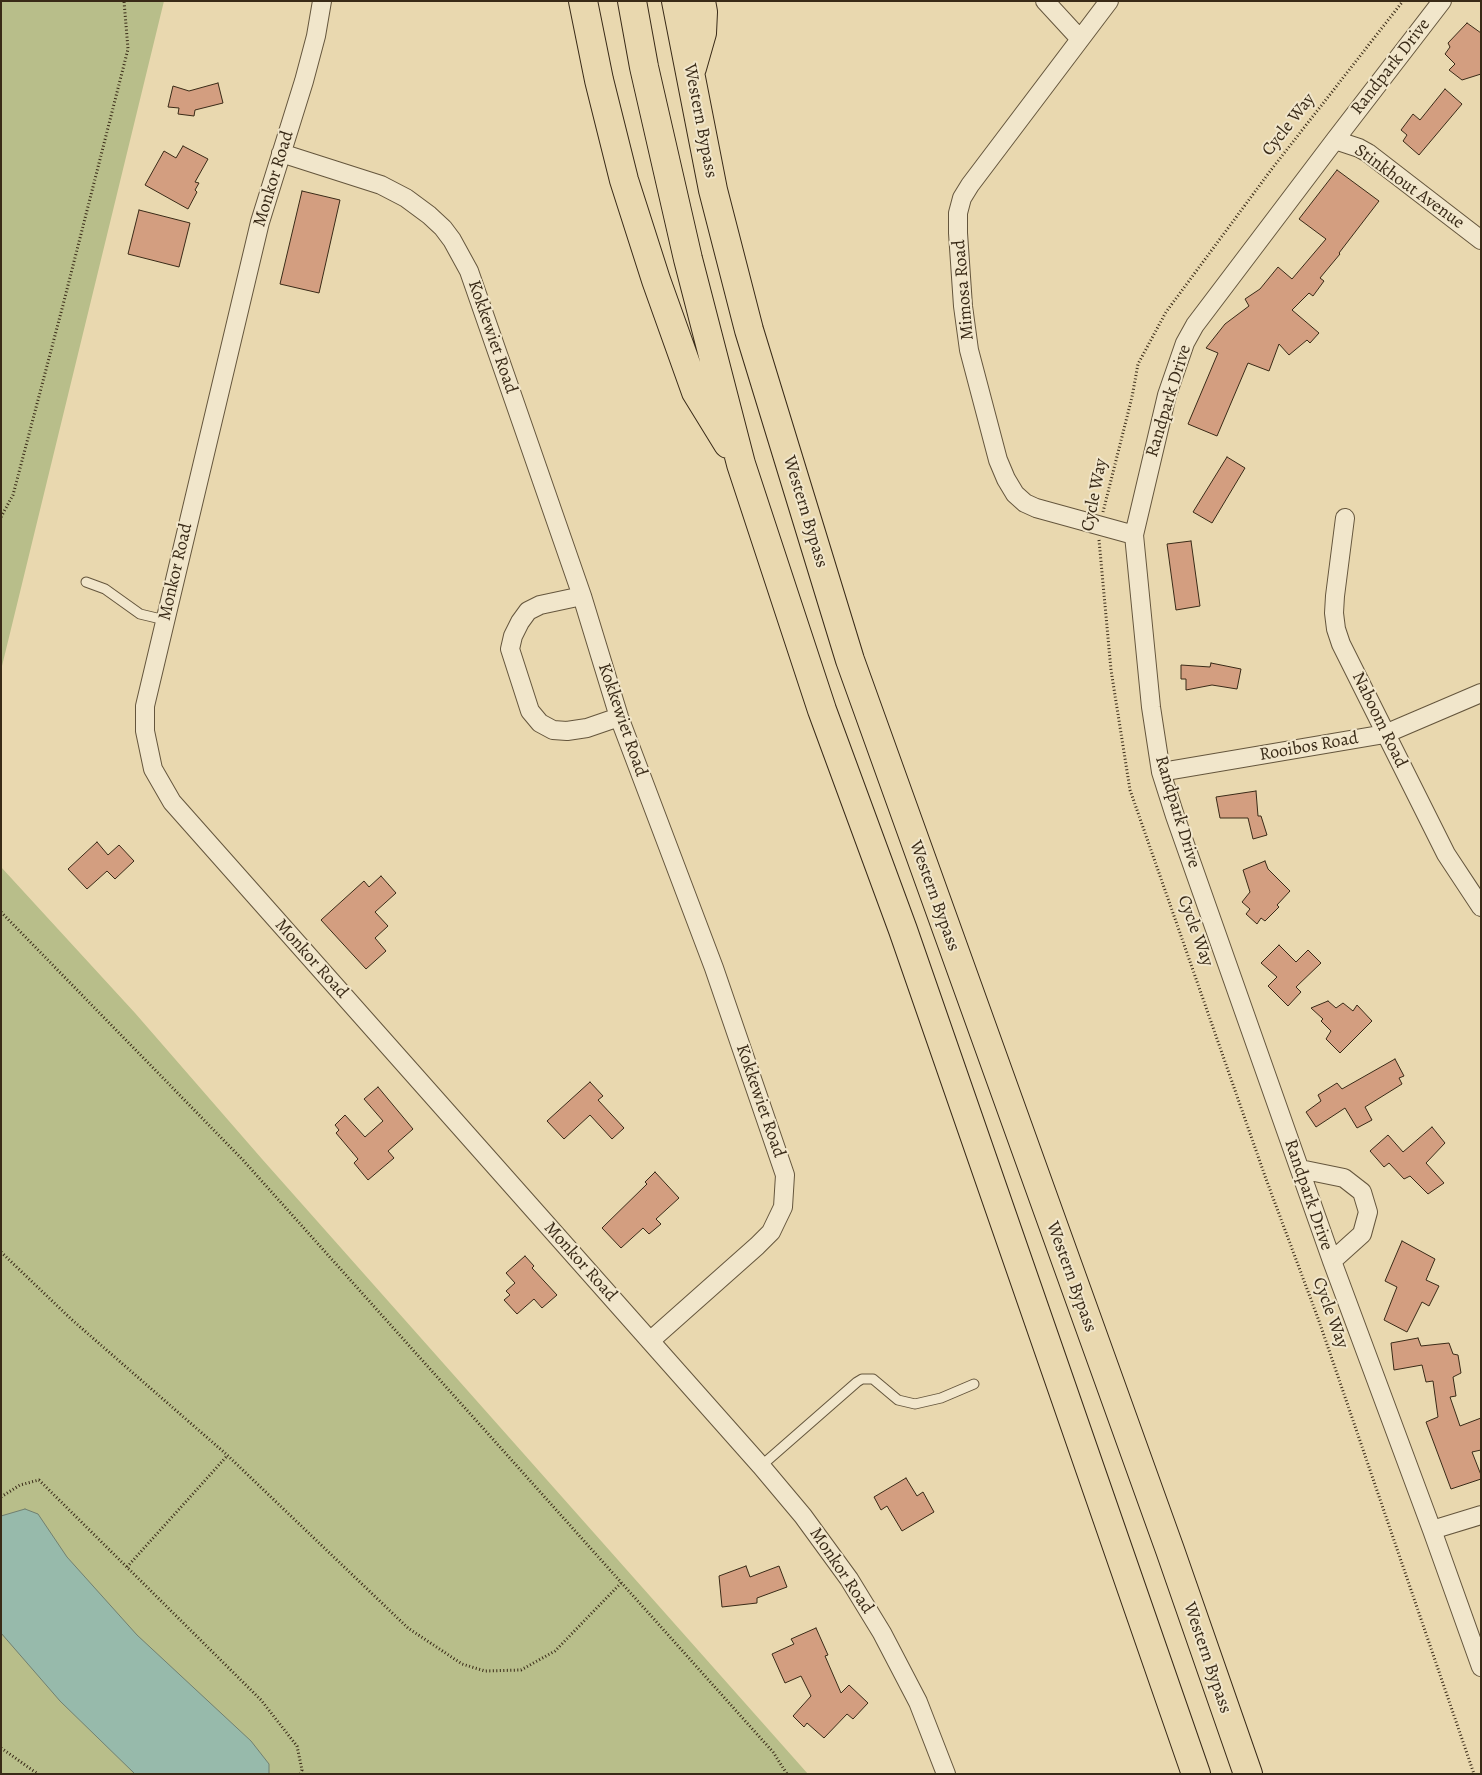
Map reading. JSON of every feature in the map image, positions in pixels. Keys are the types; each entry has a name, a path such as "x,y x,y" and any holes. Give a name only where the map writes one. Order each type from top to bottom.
{"highway":[{"path":"583,1 599,80 624,180 656,280 696,392 716,427 741,464"},
{"path":"632,1 644,67 688,259 741,464 822,710 903,930 1196,1774"},
{"name":"Western Bypass","path":"676,1 713,190 750,330 850,660 1248,1774"},
{"path":"691,73 702,33 703,12 701,1"}],"street":[{"name":"Monkor Road","path":"322,1 316,36 260,222 145,706 145,731 154,769 172,802 804,1516 832,1553 882,1633 918,1702 946,1774"},
{"path":"1045,1 1080,39"},
{"name":"Mimosa Road","path":"1109,1 970,185 962,198 958,213 958,233 963,306 969,350 998,460 1006,479 1015,494 1025,503 1036,508 1134,535"},
{"name":"Randpark Drive","path":"1442,1 1209,304 1195,325 1185,343 1167,395 1134,535 1151,707 1161,772 1174,816 1332,1261 1481,1667"},
{"name":"Stinkhout Avenue","path":"1335,140 1368,153 1481,240"},
{"name":"Kokkewiet Road","path":"281,153 381,186 406,198 430,215 443,228 452,240 468,271 483,309 582,596 619,717 714,968 785,1175 783,1207 771,1232 650,1340"},
{"name":"Naboom Road","path":"1344,518 1334,613 1336,629 1341,644 1446,854 1481,907"},
{"path":"582,596 540,605 528,612 513,636 510,649 530,711 540,723 553,730 567,731 587,728 619,717"},
{"name":"Rooibos Road","path":"1161,772 1385,734 1481,693"},
{"path":"1300,1169 1344,1178 1362,1192 1368,1212 1362,1234 1332,1261"},
{"path":"1432,1530 1481,1515"}],"lane":[{"path":"86,582 105,589 140,614 165,620"},
{"path":"761,1466 862,1379 873,1379 898,1400 915,1404 941,1398 974,1384"}],"path":[{"path":"1,517 13,495 128,49 124,1"},
{"name":"Cycle Way","path":"1403,1 1271,170 1166,312 1138,364 1100,525 1099,537 1111,670 1130,790 1266,1179 1319,1321 1474,1774"},
{"path":"1,912 242,1159 773,1752 787,1774"},
{"path":"1,1252 71,1319 227,1456 408,1628 462,1664 485,1671 521,1670 555,1651 621,1583"},
{"path":"127,1567 227,1456"},
{"path":"1,1497 20,1485 39,1480 260,1700 297,1746 302,1770 300,1774"},
{"path":"1,1748 38,1774"}],"green space":[{"path":"1,1 164,1 1,670"},
{"path":"1,867 135,1013 262,1159 808,1774 1,1774"}],"shaded area":[{"path":"25,1509 38,1514 67,1557 137,1635 251,1741 269,1764 269,1774 135,1774 60,1701 1,1633 1,1516"}],"building":[{"path":"1467,23 1481,33 1481,74 1462,80 1449,70 1455,64 1445,54 1450,47 1448,43"},
{"path":"218,83 223,103 195,110 194,116 178,114 179,108 168,107 173,86 189,91"},
{"path":"1445,89 1462,104 1419,155 1403,141 1407,135 1401,130 1413,114 1420,120"},
{"path":"183,146 208,159 195,182 199,183 195,190 197,192 188,209 145,185 164,151 176,158"},
{"path":"1337,170 1379,201 1320,278 1324,281 1313,296 1309,293 1292,310 1319,333 1310,343 1307,340 1289,355 1279,344 1269,371 1248,363 1217,436 1188,424 1218,353 1206,348 1225,324 1249,306 1245,299 1260,289 1278,267 1292,279 1326,239 1299,219"},
{"path":"302,191 340,200 319,293 280,284"},
{"path":"139,210 190,223 179,267 128,254"},
{"path":"1227,457 1245,468 1212,523 1193,512"},
{"path":"1191,541 1200,606 1176,610 1167,544"},
{"path":"1211,663 1241,669 1237,689 1212,685 1186,690 1186,679 1181,679 1181,665 1210,667"},
{"path":"1256,791 1258,816 1261,816 1267,835 1253,839 1248,818 1220,818 1216,797"},
{"path":"97,842 108,855 119,845 134,861 115,879 107,871 87,889 68,869"},
{"path":"1265,861 1268,869 1290,891 1277,905 1279,907 1265,921 1261,918 1257,924 1246,914 1250,909 1242,902 1250,892 1243,870"},
{"path":"381,876 396,893 375,912 388,926 375,938 386,951 366,969 321,920 364,881 369,887"},
{"path":"1279,945 1296,962 1308,950 1321,963 1296,987 1301,992 1288,1006 1268,986 1277,977 1261,963"},
{"path":"1328,1001 1336,1008 1343,1003 1353,1011 1357,1005 1372,1021 1340,1053 1326,1039 1331,1031 1321,1021 1323,1019 1311,1008"},
{"path":"1395,1059 1404,1076 1399,1078 1402,1084 1365,1107 1372,1120 1357,1128 1345,1108 1316,1127 1306,1112 1321,1101 1318,1095 1337,1083 1342,1089"},
{"path":"590,1082 603,1096 598,1100 624,1128 612,1139 590,1115 564,1139 547,1121"},
{"path":"378,1087 413,1129 388,1151 394,1158 368,1180 354,1163 358,1159 336,1133 339,1130 335,1125 345,1115 365,1137 383,1121 364,1099"},
{"path":"1432,1127 1445,1143 1426,1163 1444,1183 1428,1194 1410,1176 1404,1179 1389,1163 1384,1167 1370,1151 1388,1135 1403,1152"},
{"path":"655,1172 679,1198 656,1219 661,1224 649,1234 643,1228 621,1248 602,1228 647,1184 645,1182"},
{"path":"1402,1241 1435,1259 1426,1280 1439,1286 1429,1306 1422,1302 1407,1332 1384,1320 1397,1287 1385,1281"},
{"path":"525,1256 534,1266 532,1268 557,1295 542,1308 534,1299 517,1314 504,1300 510,1295 506,1291 515,1283 506,1273"},
{"path":"1418,1338 1421,1346 1449,1343 1453,1354 1458,1355 1461,1373 1453,1377 1456,1396 1450,1397 1460,1426 1481,1418 1481,1450 1472,1452 1481,1479 1451,1489 1426,1422 1438,1417 1433,1381 1426,1382 1422,1365 1394,1370 1391,1343"},
{"path":"906,1478 917,1496 923,1492 934,1512 902,1531 887,1506 881,1510 874,1497"},
{"path":"746,1566 750,1577 779,1566 787,1587 757,1598 757,1603 722,1607 719,1576"},
{"path":"816,1628 828,1655 825,1656 841,1693 849,1685 868,1703 853,1719 847,1714 824,1738 807,1723 804,1727 793,1716 811,1696 801,1676 785,1683 772,1654 794,1644 791,1639"}]}
